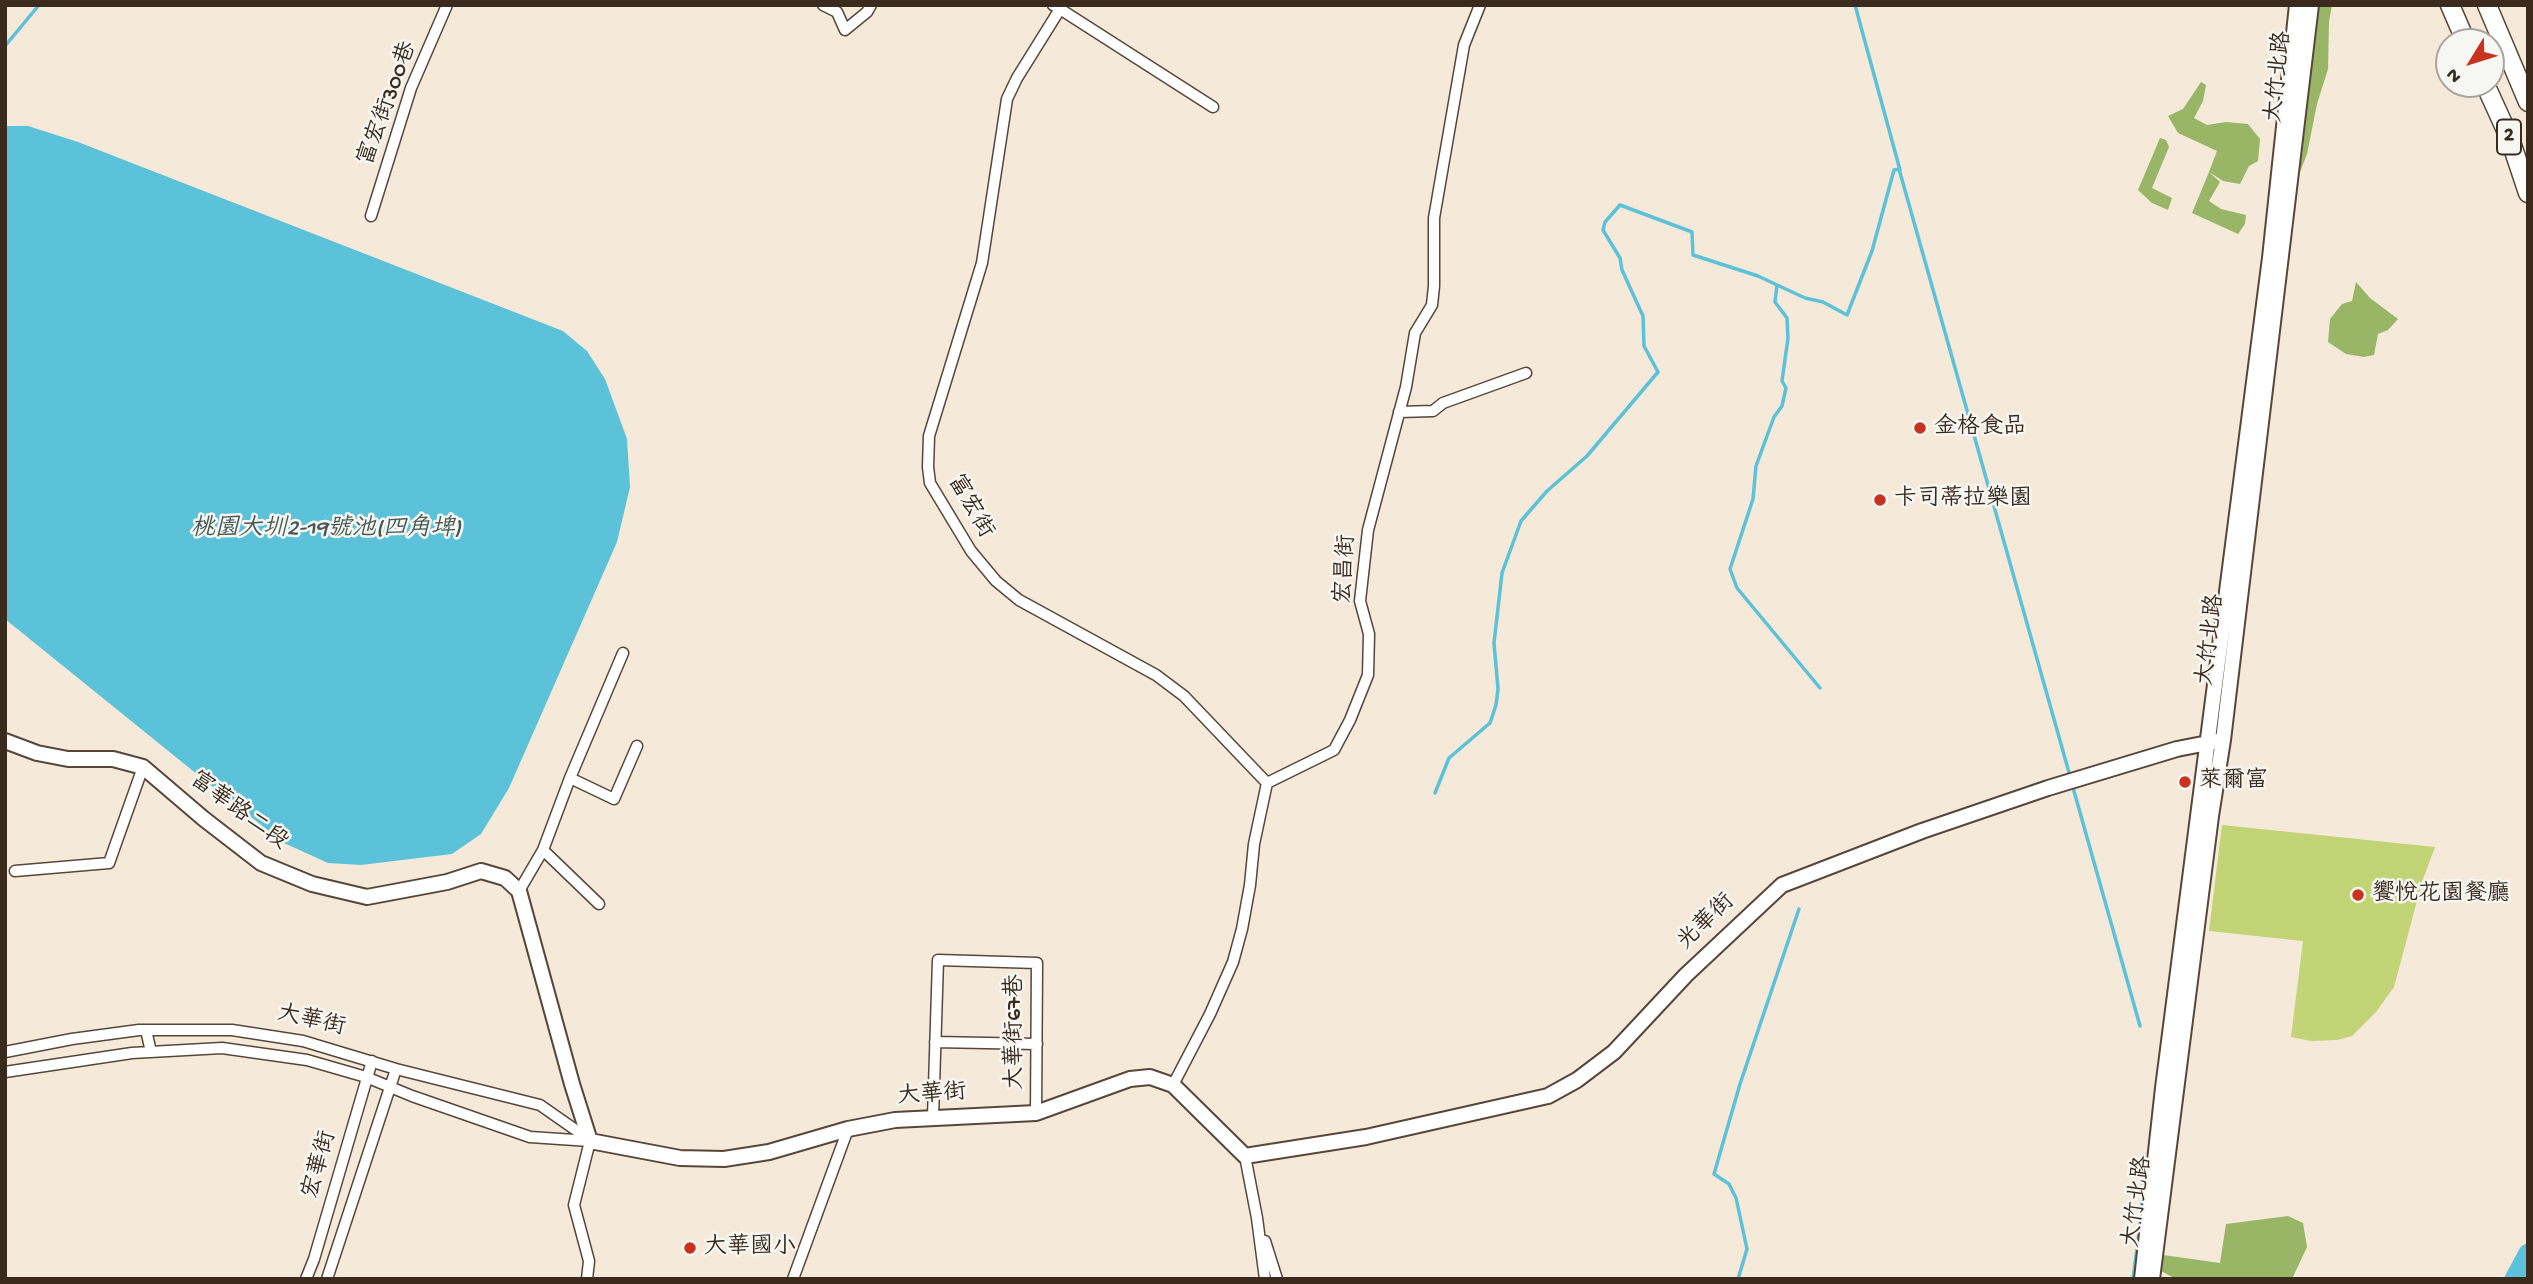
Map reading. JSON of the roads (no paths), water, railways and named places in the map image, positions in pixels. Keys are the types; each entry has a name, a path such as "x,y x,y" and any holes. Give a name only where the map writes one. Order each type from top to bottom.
{"highway":[{"path":"2450,5 2460,28"},
{"name":"2","path":"2487,5 2528,102"},
{"name":"2","path":"2491,98 2510,139 2528,193"}],"street":[{"name":"富宏街300巷","path":"371,216 411,88 447,5"},
{"path":"823,5 837,12 845,30 867,12 871,5"},
{"name":"宏昌街","path":"1267,783 1334,750 1350,720 1368,675 1369,635 1360,601 1368,530 1399,412 1415,332 1432,305 1434,218 1464,45 1480,5"},
{"name":"大竹北路","path":"2142,1279 2158,1127 2270,258 2297,5"},
{"name":"大竹北路","path":"2152,1279 2211,816 2224,740 2311,5"},
{"path":"1057,7 1213,107"},
{"name":"富宏街","path":"1057,7 1007,99 982,263 929,436 930,483 971,551 996,581 1019,600 1156,675 1184,696 1267,783"},
{"path":"1399,412 1433,411 1443,403 1526,373"},
{"path":"587,1279 589,1261 574,1205 590,1141 519,891 543,850 623,653"},
{"name":"光華街","path":"1245,1156 1366,1137 1548,1096 1577,1080 1614,1052 1686,975 1782,885 1922,831 2012,800 2164,752 2224,740"},
{"name":"富華路二段","path":"5,741 68,759 113,760 143,767 261,863 312,884 367,897 447,882 481,871 505,878 519,891"},
{"path":"570,778 614,799 637,747"},
{"path":"15,872 109,863 143,767"},
{"path":"1265,1279 1245,1156 1173,1085 1210,1014 1233,962 1242,929 1254,844 1267,783"},
{"path":"543,850 599,904"},
{"name":"大華街67巷","path":"935,1042 938,960 1037,963 1036,1113"},
{"path":"146,1030 151,1052"},
{"name":"大華街","path":"5,1052 72,1039 146,1030 232,1030 303,1041 396,1069 540,1105 590,1141"},
{"path":"933,1117 935,1042 1037,1044"},
{"name":"大華街","path":"5,1073 151,1052 222,1048 307,1060 366,1077 530,1137 590,1141 680,1158 724,1159 769,1152 848,1129 895,1120 1036,1113 1130,1079 1150,1077 1173,1085"},
{"name":"宏華街","path":"306,1279 372,1061"},
{"name":"宏華街","path":"327,1279 396,1069"},
{"path":"793,1279 848,1129"},
{"path":"1257,1218 1277,1279"}],"water":[{"name":"桃園大圳2-19號池(四角埤)","path":"5,126 28,126 78,142 563,331 587,351 605,379 627,439 630,487 617,542 509,788 481,834 452,854 361,865 328,863 284,843 5,619"}],"waterway":[{"path":"5,46 39,5"},
{"path":"1855,5 1900,170"},
{"path":"1435,793 1449,758 1490,723 1496,705 1498,689 1494,643 1502,573 1521,521 1547,491 1587,456 1658,372 1644,346 1643,316 1622,270 1620,258 1603,230 1605,222 1620,205 1692,232 1693,255 1758,276 1805,298 1823,302 1847,315 1872,251 1894,170 1899,169 2070,776"},
{"path":"1777,285 1775,302 1787,318 1788,338 1782,381 1786,388 1782,406 1774,417 1756,466 1753,499 1730,569 1737,588 1820,688"},
{"path":"2072,784 2140,1026"},
{"path":"1738,1279 1747,1249 1736,1198 1729,1184 1714,1174 1740,1084 1799,909"},
{"path":"2133,1279 2144,1173"},
{"path":"2514,1279 2528,1253"}],"place":[{"name":"金格食品","path":"1920,428"},
{"name":"卡司蒂拉樂園","path":"1880,500"},
{"name":"萊爾富","path":"2185,782"},
{"name":"饗悅花園餐廳","path":"2358,895"},
{"name":"大華國小","path":"690,1248"}]}
